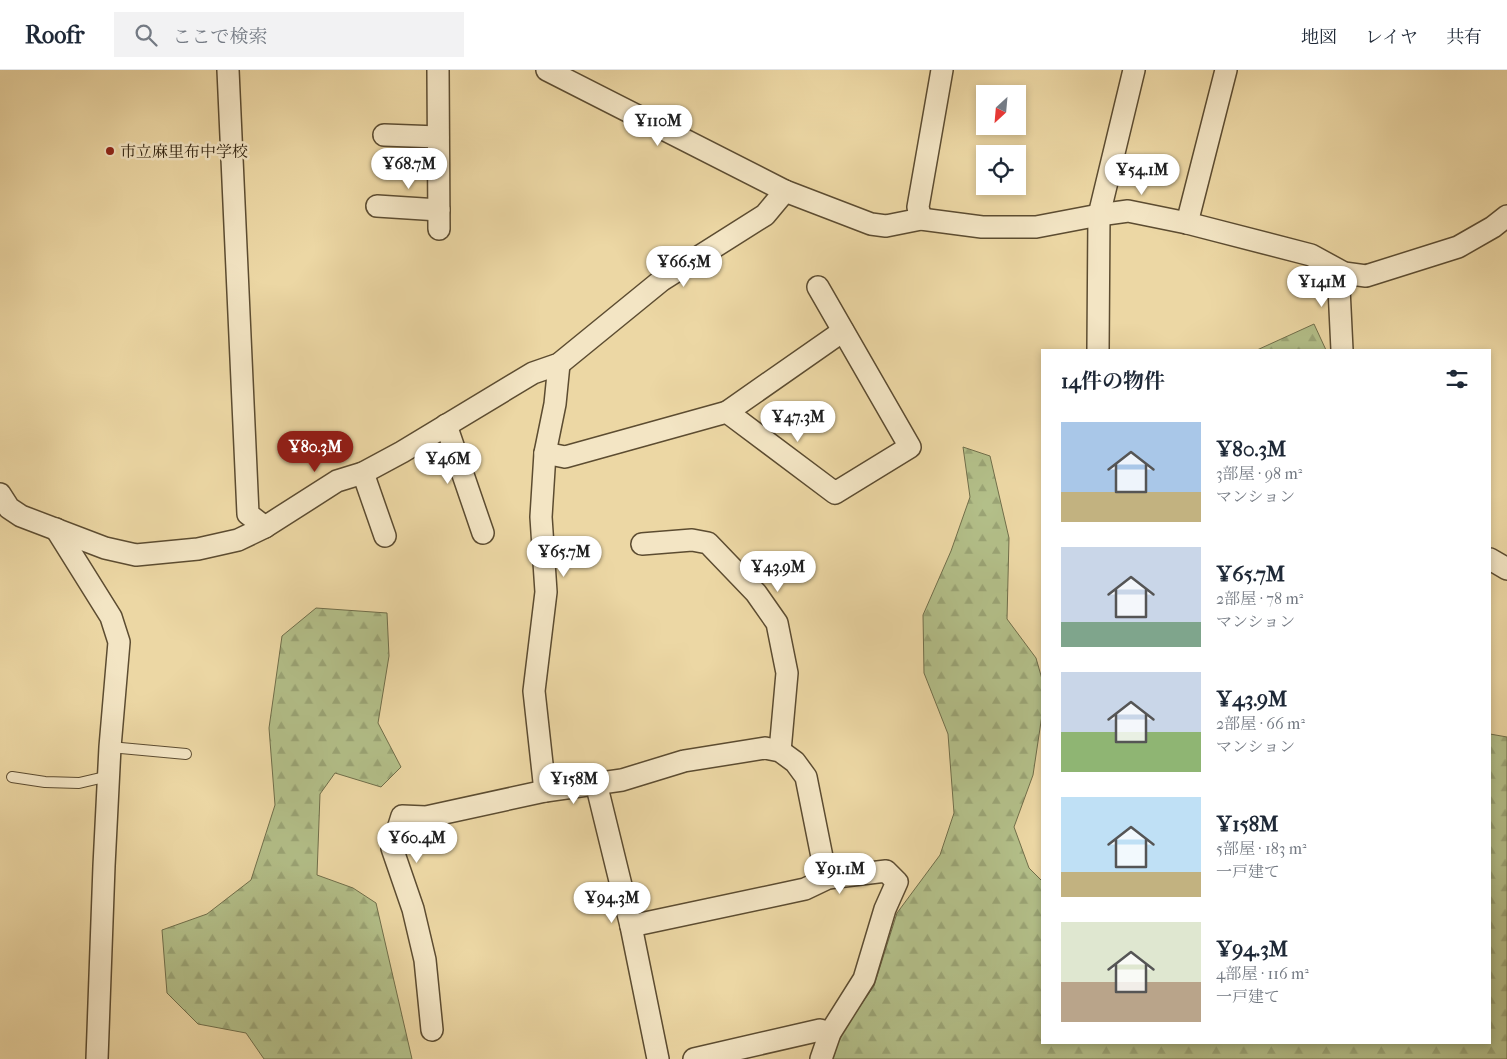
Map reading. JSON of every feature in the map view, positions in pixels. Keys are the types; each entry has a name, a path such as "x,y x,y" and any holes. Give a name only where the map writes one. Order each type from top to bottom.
{"street":[{"path":"228,70 248,514 265,527"},
{"path":"377,206 439,219 438,70"},
{"path":"547,70 785,191 871,224 886,226 921,219 982,227 1036,227 1128,211 1186,223 1311,255 1344,273 1366,276 1458,247 1493,227 1507,216"},
{"path":"921,219 918,208 942,70"},
{"path":"1098,349 1099,215 1134,70"},
{"path":"1186,223 1226,70"},
{"path":"384,135 438,137"},
{"path":"0,494 9,508 21,516 105,548 136,555 198,549 238,540 265,527 337,480 363,473 402,452 533,373 560,364 662,280 765,215 785,191"},
{"path":"1342,349 1339,288 1344,273"},
{"path":"727,412 835,493 910,447 818,287"},
{"path":"545,453 565,457 727,412 843,331"},
{"path":"545,791 534,691 546,592 541,517 545,453 555,404 560,364"},
{"path":"446,425 483,533"},
{"path":"363,473 385,536"},
{"path":"56,529 111,617 119,642 110,748 97,1059"},
{"path":"642,544 692,540 708,543 756,593 777,623 787,673 780,751"},
{"path":"1491,560 1507,569"},
{"path":"432,1030 421,943 413,909 392,848 402,816 426,817 545,791 622,780 684,760 765,748 780,751 795,762 806,777 824,867 828,878"},
{"path":"596,783 631,926 658,1059"},
{"path":"631,926 805,888 828,878 886,871 897,882 885,909 864,979 830,1033 821,1059"},
{"path":"694,1059 820,1030 830,1033"}],"lane":[{"path":"110,748 186,754"},
{"path":"12,777 45,782 79,782 109,776"}],"green space":[{"path":"1314,324 1326,349 1259,349"},
{"path":"963,447 990,456 1009,538 1007,619 1036,658 1041,676 1041,722 1033,775 1014,827 1029,868 1041,880 1041,1044 1491,1044 1491,734 1507,737 1507,1059 833,1059 840,1035 874,986 897,913 940,855 954,813 948,734 924,673 923,615 951,551 970,497"},
{"path":"316,608 387,613 389,656 378,723 401,767 381,787 335,773 320,794 317,875 353,888 376,903 412,1059 264,1059 246,1033 198,1024 167,993 162,930 207,914 251,880 275,805 269,728 282,636"}],"place":[{"name":"市立麻里布中学校","path":"110,151"}]}
